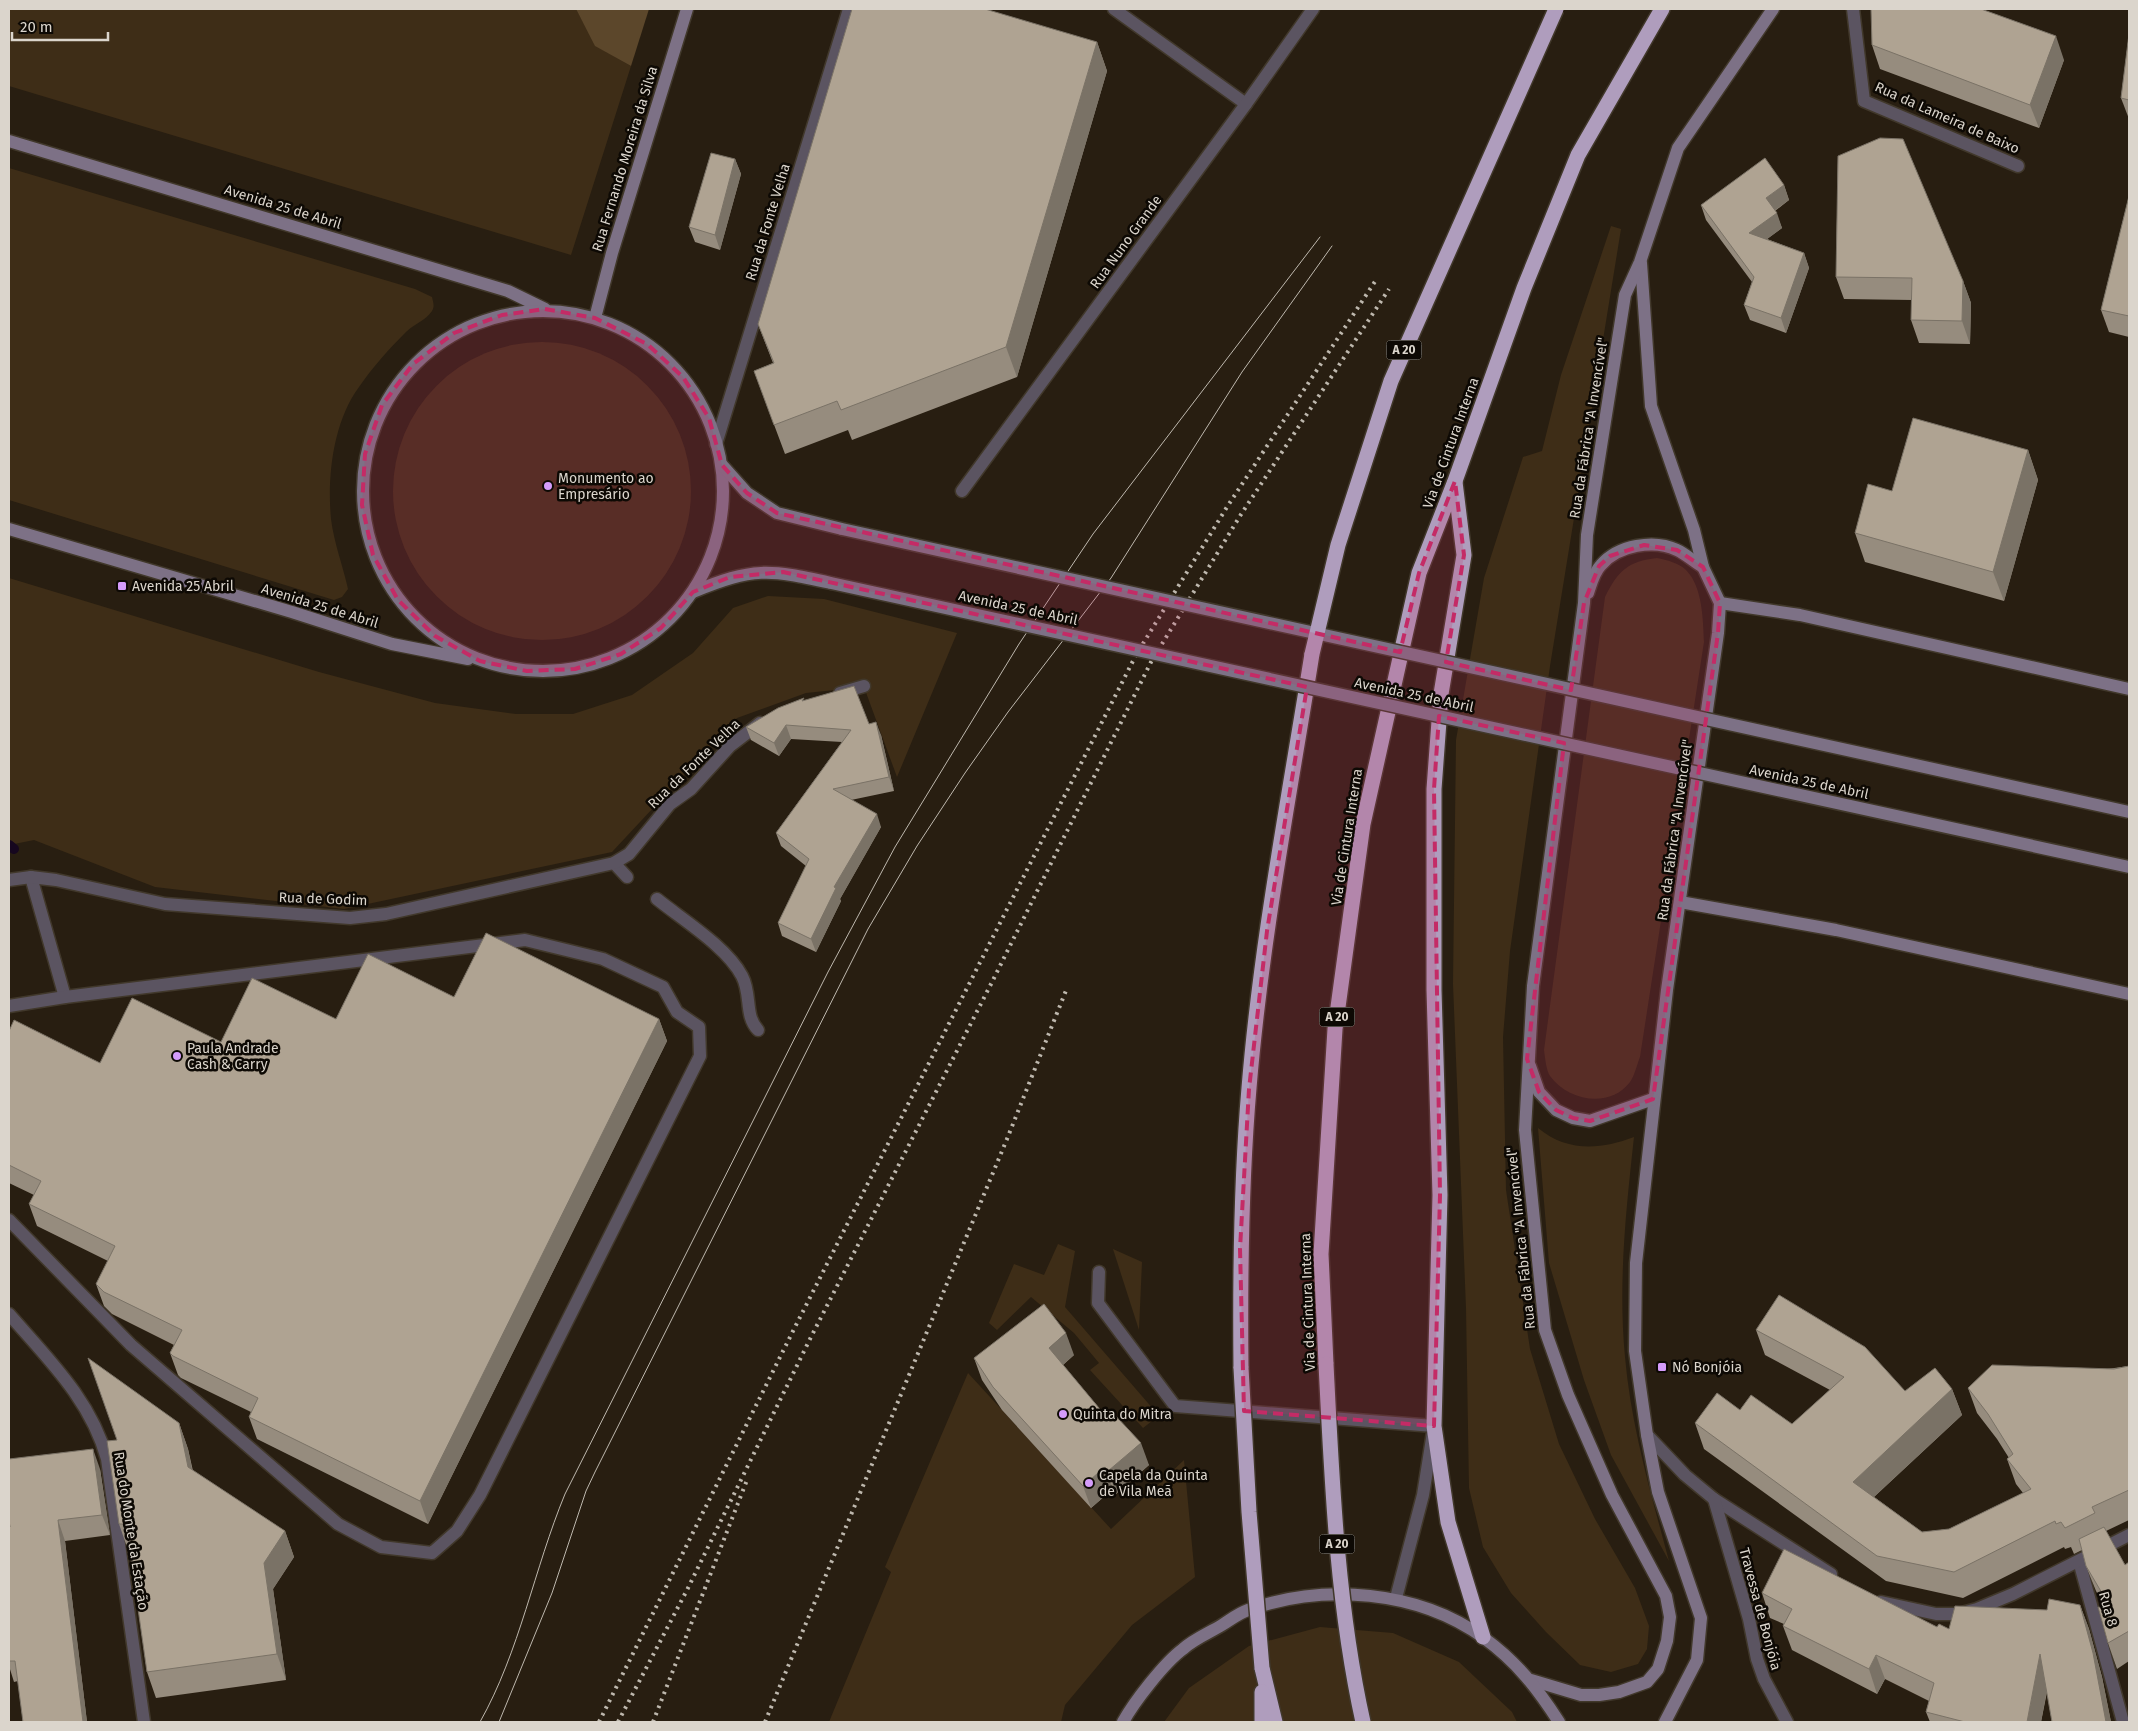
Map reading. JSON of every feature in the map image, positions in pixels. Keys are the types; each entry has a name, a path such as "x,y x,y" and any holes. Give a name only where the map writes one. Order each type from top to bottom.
{"highway":[{"name":"A 20","path":"1275,1722 1262,1668 1249,1512 1241,1368 1240,1249 1249,1089 1267,931 1312,654 1338,545 1391,381 1556,9"},
{"name":"Via de Cintura Interna","path":"1363,1722 1355,1684 1333,1516 1321,1254 1335,1029 1363,824 1395,675 1420,572 1455,481 1524,288 1578,154 1662,9"},
{"path":"1455,481 1464,554 1441,694 1434,789 1434,990 1440,1195 1434,1426 1448,1522 1482,1637"},
{"path":"1262,1668 1262,1722"}],"main road":[{"name":"Rua Fernando Moreira da Silva","path":"595,318 612,253 687,9"},
{"name":"Rua da Fábrica \"A Invencível\"","path":"1531,1680 1581,1695 1619,1692 1647,1682 1658,1669 1667,1641 1670,1617 1666,1596 1612,1495 1568,1395 1545,1330 1525,1130 1527,1059 1533,986 1550,840 1584,603 1587,536 1625,296 1640,262 1678,148 1773,9"},
{"name":"Avenida 25 de Abril","path":"9,141 498,288 546,309"},
{"name":"Rua da Fábrica \"A Invencível\"","path":"1640,262 1651,406 1694,530 1703,568 1720,603 1717,643 1653,1099 1636,1263 1634,1351 1647,1435 1658,1492 1702,1618 1697,1660 1665,1722"},
{"path":"480,661 435,636 398,600 377,563 373,555 362,505 365,454 382,406 413,364 454,333 502,315 546,309 595,318 647,344 683,377 708,418 722,465 723,510 713,553 693,592"},
{"path":"722,465 747,493 777,513 842,529 2129,812"},
{"name":"Avenida 25 de Abril","path":"9,529 282,609 392,644 527,671 575,669 621,654 661,628 693,592 730,577 754,572 783,572 2129,867"},
{"name":"Rua da Fábrica \"A Invencível\"","path":"1584,603 1599,566 1610,556 1628,548 1644,545 1662,545 1677,550 1703,568"},
{"path":"1720,603 1800,616 2129,689"},
{"path":"1680,902 1836,930 2129,994"},
{"name":"Rua da Fábrica \"A Invencível\"","path":"1527,1059 1540,1092 1556,1110 1573,1118 1590,1121 1653,1099"},
{"path":"1123,1722 1133,1705 1182,1649 1247,1610 1320,1593 1396,1598 1441,1613 1482,1637 1508,1657 1531,1680 1559,1722"}],"street":[{"name":"Rua da Fonte Velha","path":"716,444 849,9"},
{"path":"1114,9 1246,104"},
{"name":"Rua Nuno Grande","path":"962,491 1246,104 1313,9"},
{"name":"Rua da Lameira de Baixo","path":"1853,9 1864,101 2018,166"},
{"path":"831,695 864,686"},
{"name":"Rua da Fonte Velha","path":"614,863 629,854 670,804 691,789 744,735 774,715"},
{"path":"614,863 627,877"},
{"name":"Rua de Godim","path":"9,880 30,877 164,904 350,918 386,914 614,863"},
{"path":"30,877 65,997"},
{"path":"657,899 727,955 743,977 748,995 750,1022 758,1030"},
{"path":"9,1006 65,997 525,940 603,959 663,987 677,1012 699,1027 700,1056 480,1494 457,1532 432,1553 381,1547 338,1524 131,1344 9,1220"},
{"path":"1100,1272 1098,1303 1175,1406 1434,1426 1424,1495 1396,1598"},
{"name":"Rua do Monte da Estação","path":"9,1314 70,1384 85,1405 102,1442 107,1459 144,1722"},
{"path":"1647,1435 1685,1475 1714,1499 1840,1580"},
{"name":"Travessa de Bonjóia","path":"1714,1499 1749,1619 1757,1659 1764,1679 1787,1722"},
{"path":"1867,1596 1914,1611 1958,1614 2013,1594 2129,1535"},
{"name":"Rua 8","path":"2079,1561 2118,1697 2123,1722"}],"highlighted area":[{"path":"545,309 595,318 647,344 683,377 709,418 722,465 747,493 777,513 1400,652 1419,573 1455,481 1464,555 1446,662 1571,690 1584,603 1599,566 1610,556 1644,545 1677,550 1703,567 1720,603 1718,633 1653,1099 1590,1121 1573,1118 1556,1110 1539,1092 1527,1059 1564,743 1439,716 1434,789 1440,1195 1434,1426 1244,1411 1240,1249 1249,1089 1267,931 1307,687 783,572 730,577 693,592 661,628 621,654 575,669 527,671 480,661 435,636 398,600 373,555 362,505 365,454 382,405 413,364 454,333 502,315"}],"shaded area":[{"path":"9,9 576,9 596,46 631,66 571,255 9,86"},
{"path":"576,9 649,9 631,66 595,46"},
{"path":"9,168 415,289 432,297 434,306 432,311 409,329 375,366 350,401 343,416 334,450 330,486 331,519 334,537 348,589 342,597 334,600 9,500"},
{"path":"1611,226 1621,229 1550,666 1510,951 1503,1037 1506,1190 1530,1349 1559,1444 1595,1519 1635,1588 1649,1626 1647,1649 1638,1664 1611,1672 1580,1665 1546,1632 1511,1593 1483,1547 1469,1488 1466,1308 1453,984 1456,740 1484,578 1523,457 1542,451 1561,375"},
{"path":"542,342 571,345 599,353 625,367 657,396 680,434 688,462 691,491 688,520 680,548 666,574 637,606 599,629 571,637 542,640 513,637 485,629 459,615 427,586 404,548 396,520 393,491 396,462 404,434 418,408 447,376 485,353 513,345"},
{"path":"1657,558 1680,565 1692,577 1701,604 1704,642 1640,1057 1632,1079 1622,1091 1601,1099 1589,1098 1578,1096 1558,1085 1550,1076 1544,1050 1605,597 1615,580 1625,569 1638,562"},
{"path":"9,578 319,672 435,703 516,714 573,714 632,695 693,653 733,608 768,596 824,599 957,633 897,777 864,687 806,693 737,718 612,852 344,909 155,887 34,840 9,845"},
{"path":"1538,1128 1549,1136 1572,1145 1596,1146 1634,1137 1623,1274 1622,1302 1625,1357 1637,1434 1669,1561 1611,1455 1584,1380 1549,1263"},
{"path":"1058,1244 1075,1251 1065,1307 1154,1410 1152,1421 1143,1428 1090,1370 1099,1363 1074,1333 1031,1297 997,1330 989,1323 1014,1264 1044,1275"},
{"path":"1113,1249 1142,1262 1139,1330"},
{"path":"968,1373 1111,1529 1184,1460 1195,1577 1132,1625 1065,1705 1061,1722 829,1722 891,1572 885,1567"},
{"path":"1320,1627 1393,1633 1459,1662 1512,1712 1517,1722 1164,1722 1189,1688 1249,1646"}],"building":[{"path":"852,9 985,9 1097,42 1006,347 841,410 837,401 774,425 754,371 774,363 758,324"},
{"path":"1871,9 1981,9 2056,36 2030,105 1872,45"},
{"path":"2129,34 2129,100 2121,98"},
{"path":"1880,138 1903,139 1963,281 1962,321 1911,320 1912,278 1836,277 1838,156"},
{"path":"711,153 735,159 715,235 689,227"},
{"path":"1765,158 1784,185 1766,198 1777,213 1749,233 1804,253 1781,318 1744,305 1754,277 1701,205"},
{"path":"2129,196 2129,316 2101,310"},
{"path":"1913,418 2028,450 1993,572 1855,533 1868,484 1892,491"},
{"path":"854,686 869,724 876,722 889,777 833,789 877,814 834,887 836,888 811,939 778,923 809,859 776,833 851,730 786,725 774,743 746,727 778,708 804,698 802,701"},
{"path":"486,933 659,1019 420,1501 249,1417 258,1398 170,1353 182,1330 104,1292 96,1284 115,1246 29,1204 41,1181 9,1165 9,1031 14,1020 100,1063 132,998 221,1042 252,978 336,1019 368,954 454,997"},
{"path":"1779,1295 1865,1347 1905,1391 1935,1368 1952,1389 1853,1482 1922,1532 1949,1529 2031,1489 2007,1459 2013,1454 1988,1414 1968,1388 1992,1365 2114,1369 2129,1366 2129,1490 2092,1507 2095,1513 2065,1528 2061,1522 2056,1524 2055,1521 1954,1572 1877,1556 1695,1423 1717,1393 1740,1410 1751,1395 1792,1424 1844,1377 1756,1330"},
{"name":"Quinta do Mitra","path":"1044,1304 1066,1333 1049,1348 1109,1420 1115,1415 1141,1443 1108,1471 1105,1467 1083,1486 993,1387 974,1358"},
{"path":"88,1358 179,1423 188,1467 285,1531 264,1563 277,1654 147,1672 126,1524 119,1524 107,1441 117,1440"},
{"path":"93,1449 102,1515 58,1520 83,1722 23,1722 15,1661 9,1661 9,1459"},
{"path":"2104,1527 2125,1565 2129,1562 2129,1631 2108,1643 2098,1607 2112,1610 2086,1566 2079,1539"},
{"path":"1784,1549 1937,1627 1939,1624 1949,1629 1955,1606 2047,1610 2049,1599 2080,1605 2093,1653 2106,1722 2052,1722 2040,1654 2027,1722 1965,1722 1926,1712 1934,1683 1876,1655 1869,1669 1783,1626 1792,1609 1762,1593"}],"waterway":[{"path":"9,845 14,849"}],"tram line":[{"path":"480,1722 506,1667 565,1494 828,972 895,847 1019,644 1093,534 1320,237"},
{"path":"499,1722 552,1593 586,1491 868,929 917,846 965,773 1008,712 1111,578 1242,372 1332,246"}],"railway":[{"path":"599,1722 792,1333 1136,655 1227,507 1376,280"},
{"path":"618,1722 687,1590 809,1341 991,984 1151,662 1240,516 1389,289"},
{"path":"765,1722 1007,1139 1067,988"},
{"path":"653,1722 747,1480"}],"place":[{"name":"Monumento ao Empresário","path":"548,486"},
{"name":"Avenida 25 Abril","path":"122,586"},
{"name":"Paula Andrade Cash & Carry","path":"177,1056"},
{"name":"Nó Bonjóia","path":"1662,1367"},
{"name":"Quinta do Mitra","path":"1063,1414"},
{"name":"Capela da Quinta de Vila Meã","path":"1089,1483"}]}
